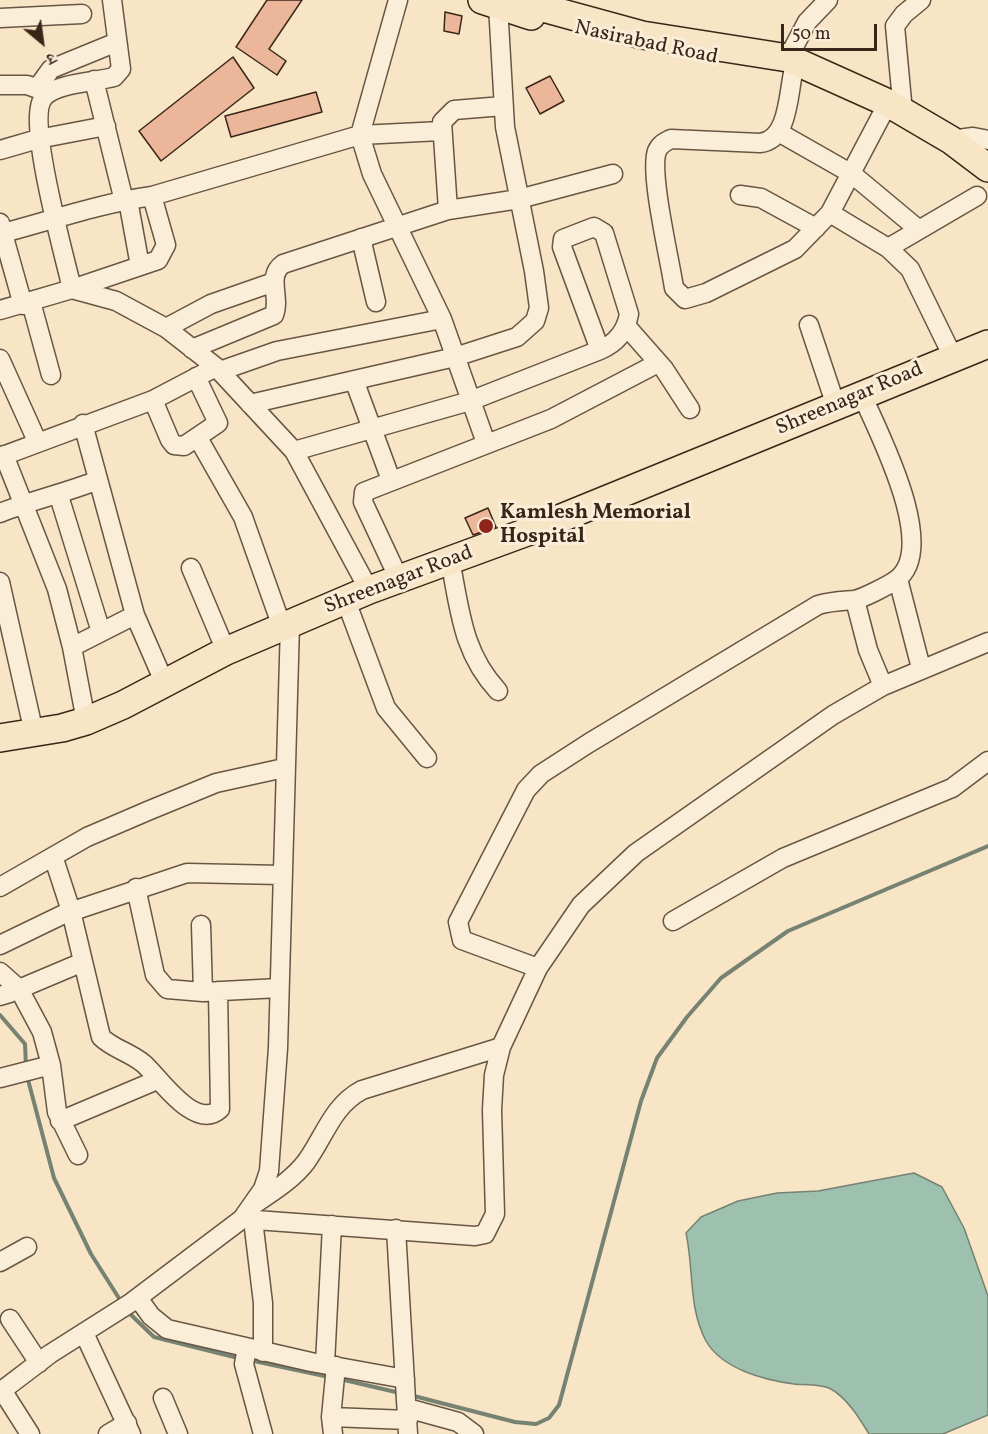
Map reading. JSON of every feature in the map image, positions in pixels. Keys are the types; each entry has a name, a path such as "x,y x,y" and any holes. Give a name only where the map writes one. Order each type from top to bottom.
{"highway":[{"name":"Nasirabad Road","path":"498,2 601,38 800,52 951,140 988,168"},
{"name":"Shreenagar Road","path":"0,738 86,721 165,684 226,651 357,595 526,532 988,344"}],"street":[{"path":"0,85 44,90 114,77 121,69 112,0"},
{"path":"398,0 360,135 372,174 442,320 486,443"},
{"path":"828,0 800,52 780,133 772,140 760,143 671,139 663,143 658,150 656,178 674,288 685,299 706,293 795,249 830,213 852,174 896,108 895,26 904,14 921,0"},
{"path":"250,404 455,357 517,337 535,321 539,308 503,106 498,2"},
{"path":"0,18 82,14"},
{"path":"72,289 38,139 39,105 51,69 117,42"},
{"path":"94,80 126,200 140,266"},
{"path":"448,210 442,122 454,110 503,106"},
{"path":"0,150 38,139 106,126"},
{"path":"51,375 2,228 56,219 126,200 152,196 360,135 441,130"},
{"path":"780,133 852,174 918,229"},
{"path":"951,140 973,137 988,140"},
{"path":"192,349 274,315 276,309 274,282 277,268 283,264 448,210 519,199 613,174"},
{"path":"740,195 761,198 816,228"},
{"path":"0,310 158,260 166,245 152,196"},
{"path":"888,248 977,196"},
{"path":"830,213 888,248 910,269 943,361"},
{"path":"294,452 470,401 600,350 608,346 627,327 629,314 604,234 594,227 567,236 563,239 562,247 600,350"},
{"path":"362,238 376,302"},
{"path":"166,328 211,304 274,282"},
{"path":"72,289 116,301 166,328 218,369 294,452 357,595 386,708 427,758"},
{"path":"86,721 72,647 57,589 2,456 37,441 153,400 196,377 218,369 277,351 442,320"},
{"path":"809,325 836,406"},
{"path":"627,327 658,363 690,409"},
{"path":"0,359 6,386 37,441"},
{"path":"399,579 362,496 368,490 551,419 658,363"},
{"path":"153,400 174,445 184,446 218,423 196,377"},
{"path":"354,380 391,480"},
{"path":"538,968 462,940 458,922 526,790 541,774 589,743 818,605 829,601 855,600 897,579 913,550 908,516 899,483 862,395"},
{"path":"83,424 135,615 165,684"},
{"path":"198,438 243,517 286,626 278,1048 269,1172 250,1214 263,1303 250,1354 263,1434"},
{"path":"0,513 23,504 59,496 98,480"},
{"path":"59,496 101,632"},
{"path":"450,560 464,633 472,656 482,674 498,690"},
{"path":"191,568 226,651"},
{"path":"897,579 921,668"},
{"path":"0,582 34,733"},
{"path":"855,600 868,650 883,686"},
{"path":"72,647 135,615"},
{"path":"250,1214 332,1225 475,1236 486,1234 495,1214 492,1110 494,1075 501,1047 538,968 581,905 636,853 833,715 883,686 921,668 988,642"},
{"path":"673,921 783,858 952,788 988,762"},
{"path":"0,887 54,859 87,837 216,783 284,768"},
{"path":"54,859 71,911 101,1037 108,1044 134,1056 189,1109 213,1113 220,1109 211,991 201,924"},
{"path":"0,945 71,911 187,873 281,875"},
{"path":"136,888 155,975 160,984 167,989 211,991 279,988"},
{"path":"9,993 83,962"},
{"path":"0,972 9,993 42,1032 51,1065 57,1112 78,1155"},
{"path":"30,1434 1,1391 39,1363 135,1300 250,1214 305,1163 338,1107 349,1097 362,1090 501,1047"},
{"path":"0,1078 51,1065"},
{"path":"60,1121 157,1080"},
{"path":"332,1225 332,1425 407,1405"},
{"path":"396,1229 407,1405"},
{"path":"0,1262 27,1246"},
{"path":"135,1300 167,1329 250,1354 331,1365 407,1405 458,1422 473,1433"},
{"path":"10,1319 39,1363"},
{"path":"84,1333 129,1429 108,1434"},
{"path":"163,1398 178,1434"}],"shaded area":[{"path":"914,1173 942,1187 964,1228 988,1296 988,1415 943,1434 869,1434 848,1403 831,1389 757,1376 733,1366 713,1351 706,1341 696,1315 686,1233 701,1217 738,1201 777,1193 818,1191"}],"building":[{"path":"267,0 302,0 269,49 286,61 277,75 236,47"},
{"path":"445,12 462,16 459,34 444,31"},
{"path":"233,57 254,88 161,161 139,131"},
{"path":"550,76 564,101 540,114 526,88"},
{"path":"316,92 322,112 231,137 225,116"},
{"path":"488,508 496,527 473,535 465,518"}],"waterway":[{"path":"410,1395 515,1422 536,1424 549,1418 559,1405 641,1101 657,1058 687,1017 721,978 788,931 988,846"},
{"path":"0,1015 25,1044 26,1066"},
{"path":"27,1076 54,1178 91,1254 122,1303"},
{"path":"127,1311 154,1337 238,1358"},
{"path":"249,1360 329,1377"},
{"path":"340,1379 400,1393"}],"place":[{"name":"Kamlesh Memorial Hospital","path":"486,526"}]}
